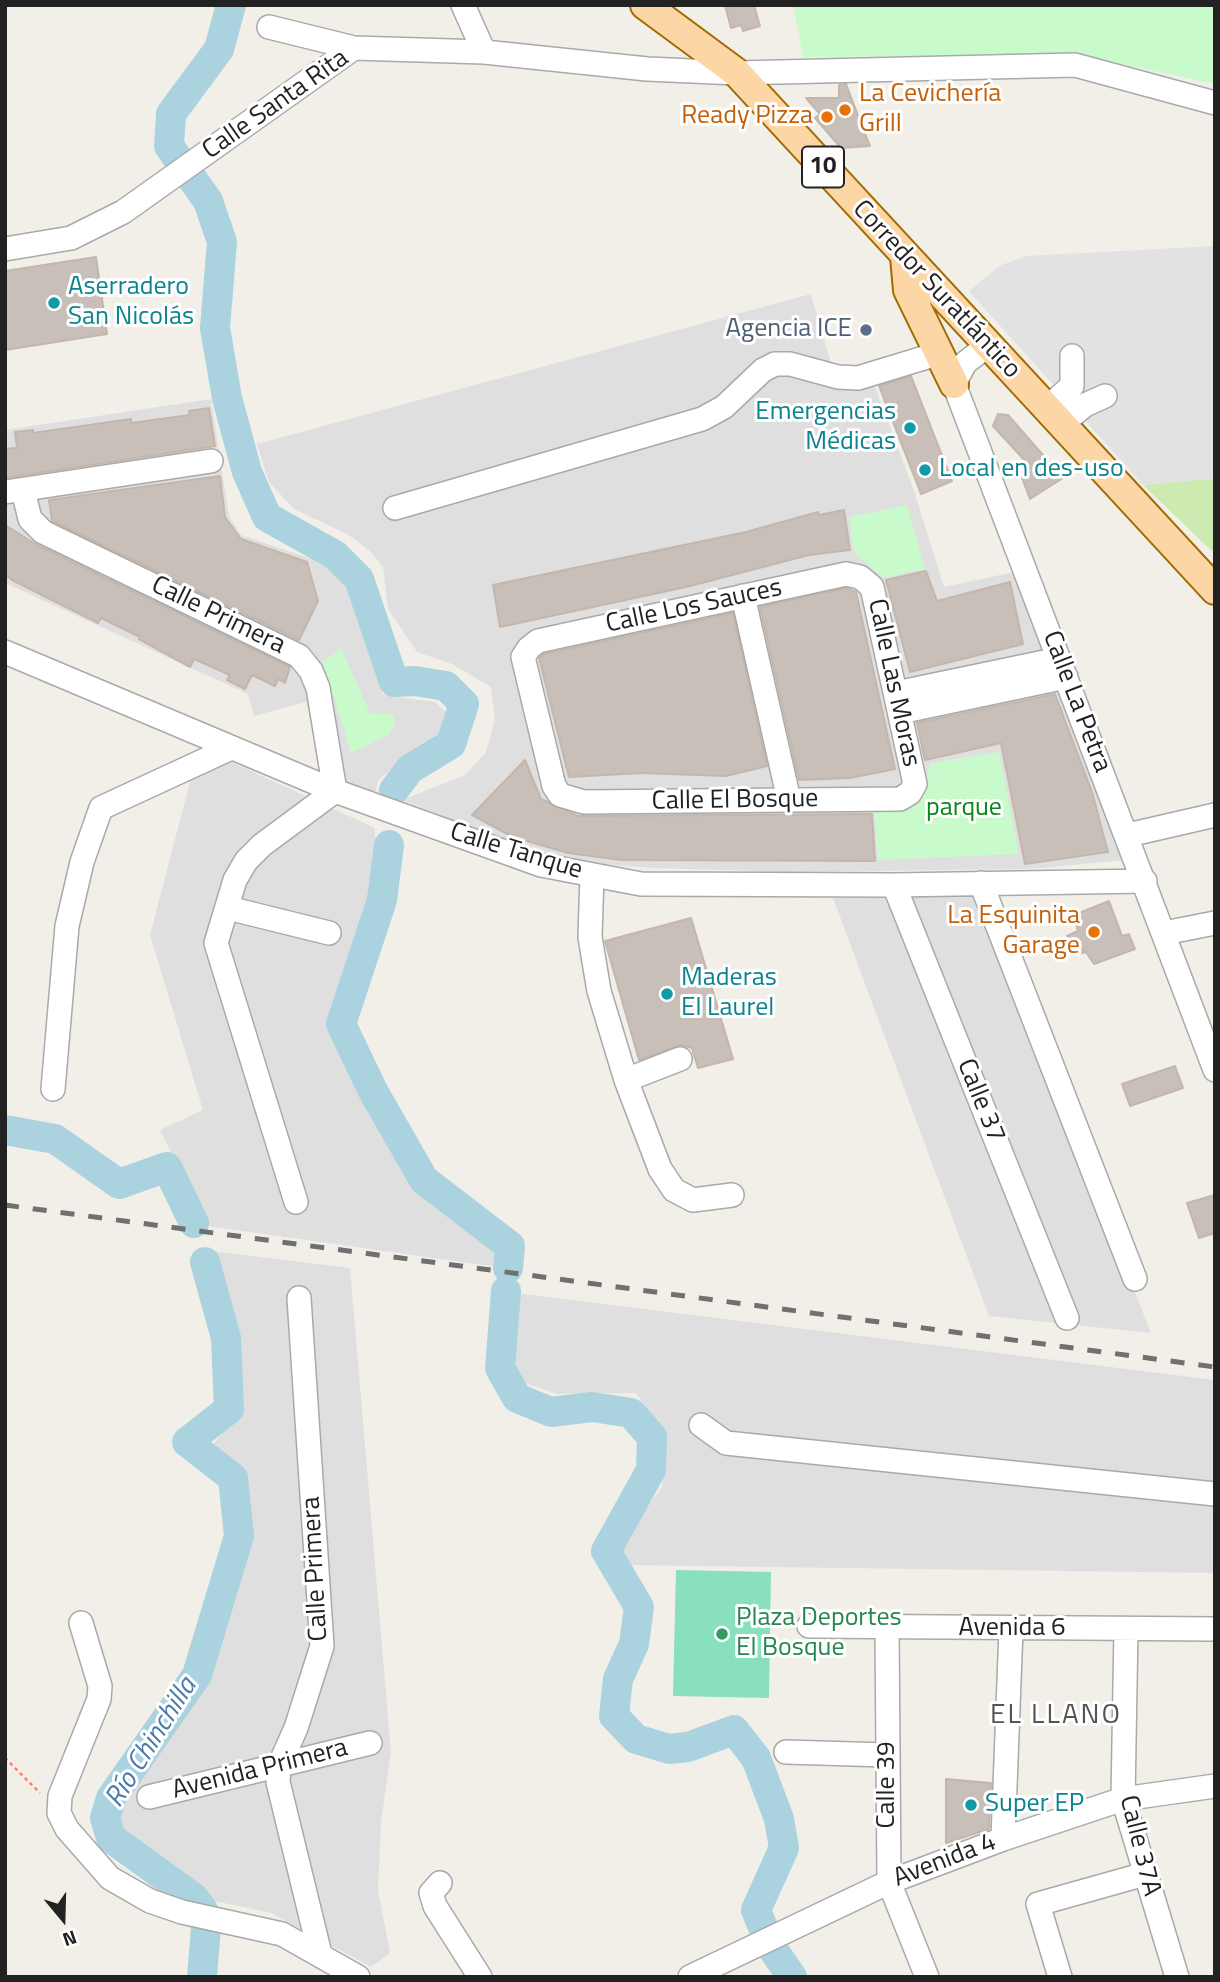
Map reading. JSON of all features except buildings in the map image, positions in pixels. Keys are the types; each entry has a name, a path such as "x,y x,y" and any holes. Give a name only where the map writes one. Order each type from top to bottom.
{"main road":[{"name":"Corredor Suratlántico","path":"645,5 737,73 1215,590"},
{"path":"905,257 908,290 954,384"}],"street":[{"path":"463,5 484,52"},
{"path":"269,27 354,48"},
{"name":"Calle Santa Rita","path":"5,249 71,239 123,212 354,48 484,52 647,69 737,73 792,69 1075,65 1215,103"},
{"path":"954,384 965,363 987,346"},
{"path":"395,508 702,419 724,407 763,370 775,363 858,378 937,354"},
{"path":"1055,416 1072,386 1072,356"},
{"name":"Calle La Petra","path":"954,384 1212,1058"},
{"path":"1055,416 1105,396"},
{"path":"14,491 211,461"},
{"name":"Calle Primera","path":"14,491 30,519 43,532 299,656 311,670 318,688 335,791"},
{"name":"Calle Los Sauces","path":"560,795 554,786 523,657 529,648 538,642 743,596 846,574 860,577"},
{"name":"Calle Las Moras","path":"860,577 872,587 915,783 910,793"},
{"path":"743,596 789,800"},
{"name":"Calle Tanque","path":"5,652 335,791 541,865 641,884 894,885 1144,880"},
{"path":"898,703 1062,668"},
{"path":"53,1089 67,926 82,862 101,808 231,748"},
{"path":"296,1202 216,943 235,880 246,861 262,845 335,791"},
{"name":"Calle El Bosque","path":"560,795 576,802 900,799 910,793"},
{"path":"1128,835 1215,815"},
{"path":"592,875 590,937 599,991 626,1080 660,1169 674,1189 693,1200 732,1195"},
{"path":"981,883 1135,1279"},
{"name":"Calle 37","path":"894,885 1067,1318"},
{"path":"228,908 329,933"},
{"path":"1164,933 1215,923"},
{"path":"626,1080 680,1059"},
{"name":"Calle Primera","path":"299,1298 322,1646 296,1728 279,1766 282,1801 320,1954"},
{"path":"701,1425 726,1443 1215,1494"},
{"path":"81,1623 100,1686 99,1699 60,1796 60,1812 67,1829 110,1878 150,1901 182,1912 221,1918 282,1934 358,1977"},
{"name":"Avenida 6","path":"809,1626 1215,1629"},
{"name":"Calle 39","path":"887,1628 888,1882 927,1977"},
{"path":"1003,1839 1011,1629"},
{"name":"Calle 37A","path":"1126,1629 1123,1799 1177,1977"},
{"name":"Avenida Primera","path":"149,1797 370,1743"},
{"path":"786,1752 887,1755"},
{"name":"Avenida 4","path":"690,1977 888,1882 1003,1839 1123,1799 1215,1786"},
{"path":"1060,1977 1038,1904 1144,1874"},
{"path":"440,1883 431,1893 435,1906 480,1977"}],"path":[{"path":"5,1758 60,1812"}],"shaded area":[{"path":"1215,246 1215,478 1143,485 969,291 999,266 1025,256"},
{"path":"811,294 831,363 847,368 867,365 914,491 944,587 1014,572 1126,860 1030,869 791,872 583,863 497,837 402,800 465,775 486,752 495,720 491,687 452,664 417,652 388,609 383,567 371,552 349,535 294,509 269,482 257,444"},
{"path":"211,399 229,516 241,535 324,563 348,586 383,695 435,702 446,712 441,732 379,779 373,798 323,778 306,702 254,716 248,694 5,583 5,430"},
{"path":"227,760 375,828 373,892 331,1029 414,1185 499,1250 498,1267 207,1226 160,1130 203,1110 150,935 191,778"},
{"path":"976,892 1151,1333 989,1316 833,898"},
{"path":"212,1251 350,1268 391,1752 381,1822 378,1890 390,1953 371,1967 271,1913 210,1900 118,1826 121,1801 203,1684 249,1536 241,1472 214,1444 238,1411 234,1325"},
{"path":"516,1293 1215,1380 1215,1573 622,1565 617,1547 662,1487 665,1438 636,1393 557,1394 522,1382 508,1354"}],"green space":[{"path":"793,5 1215,5 1215,84 1078,55 803,57"},
{"path":"1215,478 1215,554 1143,485"},
{"path":"907,505 925,569 883,578 854,552 849,517"},
{"path":"341,648 370,713 393,714 395,724 389,735 351,753 323,662"},
{"name":"parque","path":"999,752 1019,854 878,860 874,810 921,796 931,763"},
{"name":"Plaza Deportes El Bosque","path":"676,1570 771,1572 769,1698 673,1696"}],"waterway":[{"path":"231,5 219,49 171,114 169,146 208,201 222,242 215,328 227,398 247,472 267,517 335,555 359,579 394,682 415,681 446,686 464,704 451,744 410,769 394,790"},
{"path":"389,845 382,900 341,1024 373,1091 424,1180 510,1246 508,1268"},
{"name":"Río Chinchilla","path":"5,1130 55,1139 119,1184 167,1167 194,1223"},
{"name":"Río Chinchilla","path":"202,1977 206,1928 203,1910 194,1898 111,1838 105,1818 111,1798 197,1675 239,1536 233,1478 187,1442 229,1409 226,1338 205,1262"},
{"path":"506,1291 500,1368 517,1398 551,1412 592,1407 631,1413 652,1437 651,1470 606,1551 639,1607 634,1644 618,1679 614,1716 636,1739 669,1749 688,1747 734,1730 756,1758 779,1819 784,1848 756,1910 770,1945 792,1977"}],"railway":[{"path":"5,1205 1215,1367"}],"place":[{"name":"La Cevichería Grill","path":"845,110"},
{"name":"Ready Pizza","path":"827,117"},
{"name":"Aserradero San Nicolás","path":"54,303"},
{"name":"Agencia ICE","path":"866,330"},
{"name":"Emergencias Médicas","path":"910,428"},
{"name":"Local en des-uso","path":"925,470"},
{"name":"La Esquinita Garage","path":"1094,932"},
{"name":"Maderas El Laurel","path":"667,994"},
{"name":"Plaza Deportes El Bosque","path":"722,1634"},
{"name":"Super EP","path":"971,1805"}],"district":[{"name":"EL LLANO","path":"1056,1716"}]}
